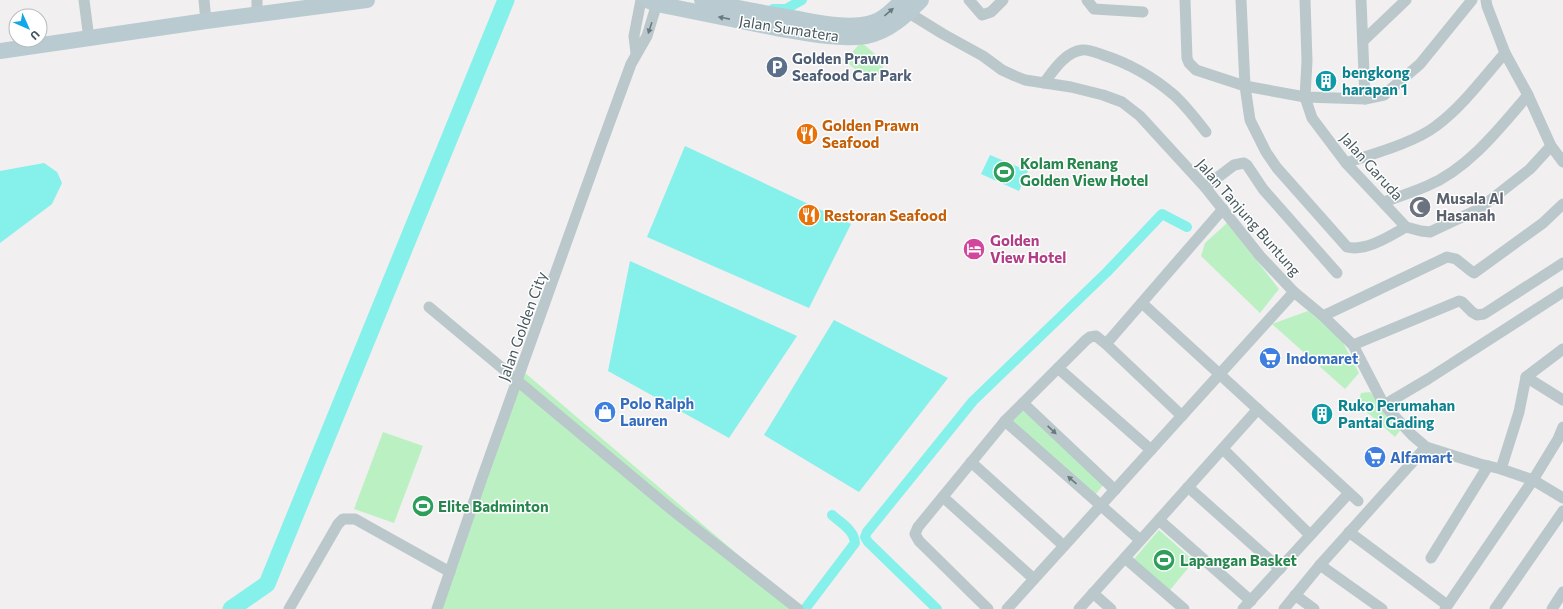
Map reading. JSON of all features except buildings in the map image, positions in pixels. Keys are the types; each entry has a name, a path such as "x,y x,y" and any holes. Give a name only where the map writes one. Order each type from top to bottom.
{"main road":[{"path":"0,51 206,21 257,7 367,0"},
{"name":"Jalan Sumatera","path":"702,0 729,7 834,25 875,22 886,15 921,0"},
{"name":"Jalan Sumatera","path":"654,1 829,37 867,36 893,25 906,6"}],"street":[{"path":"84,0 89,39"},
{"path":"204,0 206,21"},
{"name":"Jalan Golden City","path":"636,53 634,36 641,0"},
{"path":"968,0 982,15 991,12 1003,0"},
{"path":"1087,0 1094,9 1143,12"},
{"path":"1185,0 1187,58 1189,63 1196,70 1245,86 1305,97 1365,99 1384,95 1420,64 1472,0"},
{"path":"1241,0 1245,86 1250,120 1276,168 1347,247 1357,248 1385,240 1406,227 1430,232 1479,209 1530,169 1551,146"},
{"name":"Jalan Garuda","path":"1304,0 1307,61 1305,97 1312,118 1346,163 1406,227"},
{"path":"1361,0 1365,99"},
{"path":"1363,41 1406,0"},
{"path":"1486,0 1505,54 1528,95 1551,146 1563,162"},
{"name":"Jalan Golden City","path":"437,609 482,478 636,53 647,36 654,1"},
{"name":"Jalan Tanjung Buntung","path":"906,6 943,34 983,56 1002,70 1015,76 1025,80 1071,87 1103,95 1122,102 1140,116 1205,188 1260,256 1294,292 1323,316 1354,345 1384,404 1412,435 1426,447 1488,466 1501,468 1533,480 1563,498"},
{"path":"1044,83 1054,70 1074,52 1083,50 1094,52 1119,61 1149,77 1173,95 1206,132"},
{"path":"1346,163 1382,151 1425,133 1436,126 1459,105 1505,54"},
{"path":"1384,202 1428,186 1449,174 1484,146 1528,95"},
{"path":"1205,188 1234,165 1244,163 1247,165 1262,189 1337,273"},
{"path":"1323,316 1447,257 1456,259 1470,272 1476,272 1544,223 1563,204"},
{"path":"1106,344 1223,209"},
{"path":"1354,345 1459,301 1466,304 1472,312 1477,315 1481,315 1563,263"},
{"path":"1007,609 1294,292"},
{"path":"1384,404 1428,379 1563,292"},
{"path":"1142,303 1358,501"},
{"path":"429,307 672,510 798,609"},
{"path":"988,609 919,541 915,534 918,527 1006,421 1058,368 1090,337 1096,336 1182,416"},
{"path":"1501,468 1519,412 1526,377 1563,349"},
{"path":"1058,368 1151,450"},
{"path":"1526,377 1563,400"},
{"path":"1023,403 1115,490"},
{"path":"1079,609 1258,409"},
{"path":"1006,421 1140,540"},
{"path":"1349,532 1446,607 1533,480 1558,439 1563,427"},
{"path":"1284,609 1320,565 1426,447"},
{"path":"1223,449 1310,535"},
{"path":"971,462 1064,546"},
{"path":"1431,558 1488,466"},
{"path":"1188,487 1280,569"},
{"path":"1159,520 1247,605 1349,493"},
{"path":"943,497 1034,579"},
{"path":"1495,609 1563,511"},
{"path":"289,609 338,524 343,519 355,519 450,572"},
{"path":"1125,558 1184,609"},
{"path":"1320,565 1382,609"},
{"path":"1552,609 1563,592"},
{"path":"1093,593 1111,609"},
{"path":"1295,595 1314,609"}],"green space":[{"path":"861,42 885,63 873,83 845,61"},
{"path":"1227,223 1279,289 1260,313 1201,256 1205,243"},
{"path":"1308,311 1340,337 1359,373 1345,389 1272,324"},
{"path":"524,372 797,605 793,609 439,609"},
{"path":"1370,392 1402,428 1395,437 1358,404 1361,393"},
{"path":"1018,406 1104,484 1095,495 1008,417"},
{"path":"383,432 423,446 394,523 354,509"},
{"name":"Lapangan Basket","path":"1159,530 1194,561 1170,590 1134,559"}],"water":[{"path":"685,146 851,224 809,308 647,237"},
{"name":"Kolam Renang Golden View Hotel","path":"990,155 1028,171 1019,191 981,174"},
{"path":"44,163 57,172 62,183 52,204 0,243 0,171"},
{"path":"630,261 797,336 729,438 608,371"},
{"path":"834,320 948,378 859,492 764,435"}],"waterway":[{"path":"231,609 267,584 506,0"},
{"path":"773,9 786,9 802,0"},
{"path":"937,609 868,542 865,537 867,532 973,401 1107,272 1162,214 1187,227"},
{"path":"805,609 855,543 850,531 832,515"}],"place":[{"name":"Golden Prawn Seafood Car Park","path":"777,67"},
{"name":"bengkong harapan 1","path":"1326,81"},
{"name":"Golden Prawn Seafood","path":"807,134"},
{"name":"Kolam Renang Golden View Hotel","path":"1004,172"},
{"name":"Musala Al Hasanah","path":"1420,207"},
{"name":"Restoran Seafood","path":"809,215"},
{"name":"Golden View Hotel","path":"974,249"},
{"name":"Indomaret","path":"1270,358"},
{"name":"Polo Ralph Lauren","path":"605,412"},
{"name":"Ruko Perumahan Pantai Gading","path":"1322,414"},
{"name":"Alfamart","path":"1375,457"},
{"name":"Elite Badminton","path":"423,506"},
{"name":"Lapangan Basket","path":"1164,560"}]}
